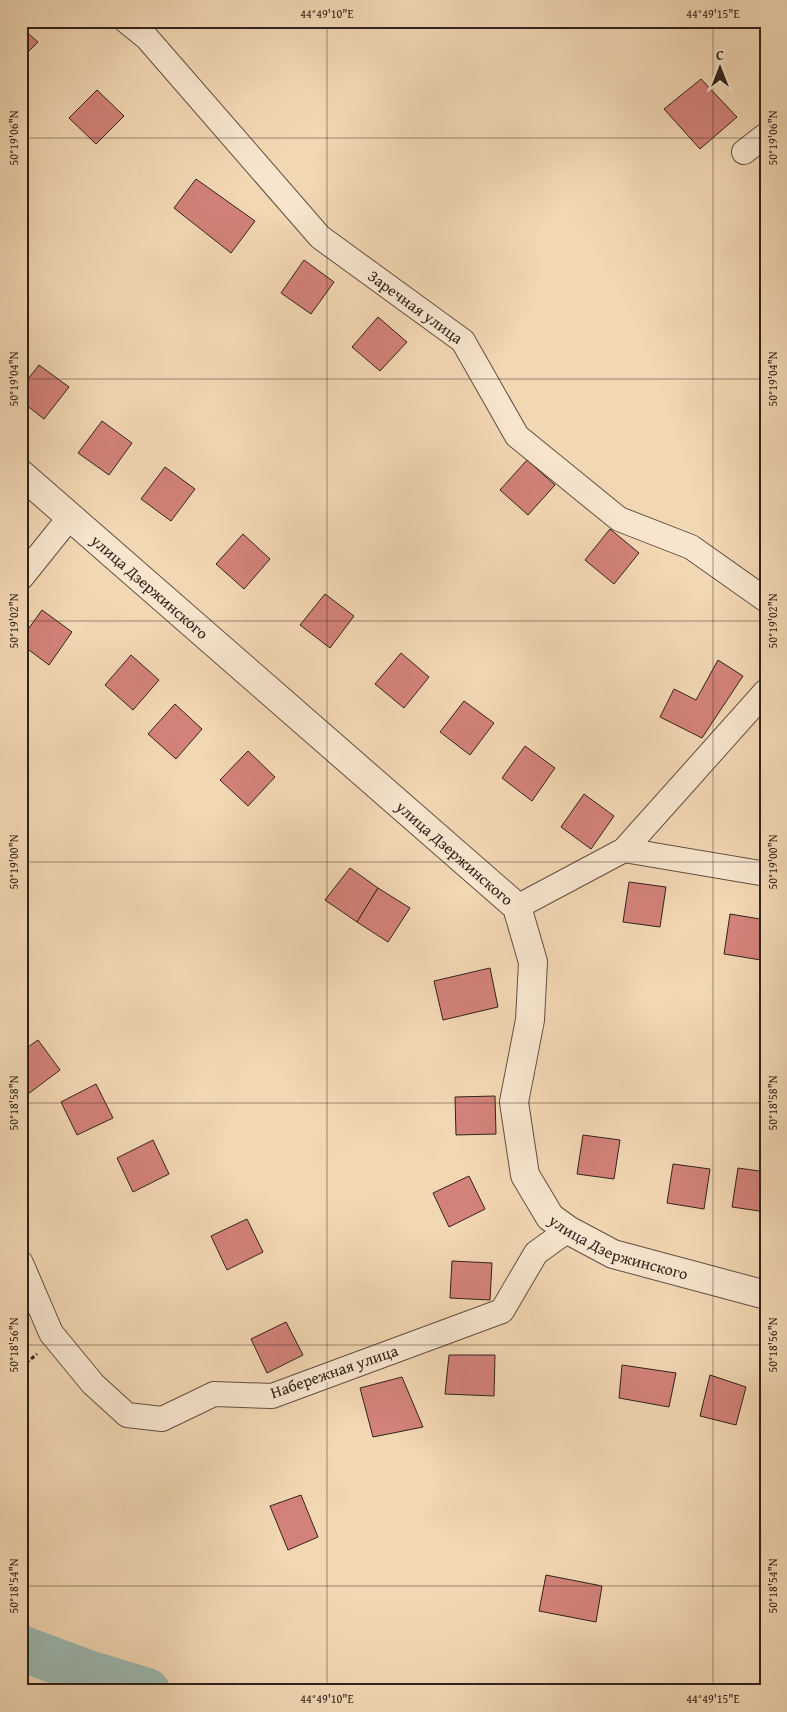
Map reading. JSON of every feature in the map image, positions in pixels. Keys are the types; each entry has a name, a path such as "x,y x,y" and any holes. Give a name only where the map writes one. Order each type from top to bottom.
{"street":[{"name":"Заречная улица","path":"126,21 147,38 320,237 463,340 517,436 619,520 691,547 766,600"},
{"path":"744,152 766,135"},
{"name":"улица Дзержинского","path":"21,474 517,907 533,962 530,1020 514,1102 525,1175 550,1217 568,1230 613,1254 766,1295"},
{"path":"21,578 70,517"},
{"path":"517,907 624,850 766,691"},
{"path":"624,850 766,874"},
{"name":"Набережная улица","path":"21,1263 51,1333 93,1384 126,1415 162,1419 214,1394 272,1396 502,1311 536,1253 568,1230"}],"building":[{"path":"21,27 38,42 21,59"},
{"path":"701,79 737,117 700,149 664,109"},
{"path":"97,90 124,116 96,144 69,118"},
{"path":"196,179 255,221 231,253 174,208"},
{"path":"304,260 334,282 311,314 281,293"},
{"path":"21,290 29,298 21,307"},
{"path":"378,317 407,342 380,371 352,347"},
{"path":"39,365 69,387 44,419 21,401 21,388"},
{"path":"102,421 132,443 109,475 78,453"},
{"path":"527,460 555,485 528,515 500,490"},
{"path":"165,467 195,489 171,521 141,499"},
{"path":"610,529 639,553 614,584 585,560"},
{"path":"243,534 270,559 244,589 216,564"},
{"path":"325,594 354,616 330,648 300,625"},
{"path":"42,610 72,632 49,665 21,644 21,639"},
{"path":"401,653 429,677 404,708 375,684"},
{"path":"131,655 159,680 133,710 105,685"},
{"path":"718,660 743,676 702,738 660,717 674,689 696,700"},
{"path":"464,701 494,723 470,755 440,732"},
{"path":"175,704 202,729 176,759 148,734"},
{"path":"525,746 555,768 532,801 502,778"},
{"path":"248,751 275,777 248,806 220,780"},
{"path":"584,794 614,816 591,849 561,827"},
{"path":"350,868 378,888 357,922 325,900"},
{"path":"629,882 666,887 660,927 623,922"},
{"path":"378,888 410,908 388,942 357,922"},
{"path":"730,914 766,920 761,960 724,954"},
{"path":"490,968 498,1007 443,1020 434,981"},
{"path":"38,1040 60,1070 28,1094 21,1085 21,1052"},
{"path":"96,1084 113,1118 77,1135 61,1102"},
{"path":"495,1096 496,1134 456,1135 455,1097"},
{"path":"583,1135 620,1140 614,1179 577,1174"},
{"path":"153,1140 169,1174 133,1192 117,1158"},
{"path":"673,1164 710,1169 704,1209 667,1203"},
{"path":"738,1168 766,1172 766,1212 732,1207"},
{"path":"469,1176 485,1209 449,1227 433,1193"},
{"path":"247,1219 263,1252 227,1270 211,1236"},
{"path":"452,1261 492,1263 490,1300 450,1298"},
{"path":"286,1322 303,1355 267,1373 251,1339"},
{"path":"449,1355 495,1355 494,1396 445,1394"},
{"path":"622,1365 676,1373 669,1407 619,1398"},
{"path":"710,1375 746,1387 736,1425 700,1416"},
{"path":"402,1377 423,1427 373,1437 360,1388"},
{"path":"301,1495 318,1537 288,1550 270,1506"},
{"path":"546,1575 602,1586 596,1622 539,1611"}],"waterway":[{"path":"21,1648 88,1673 147,1691"}]}
